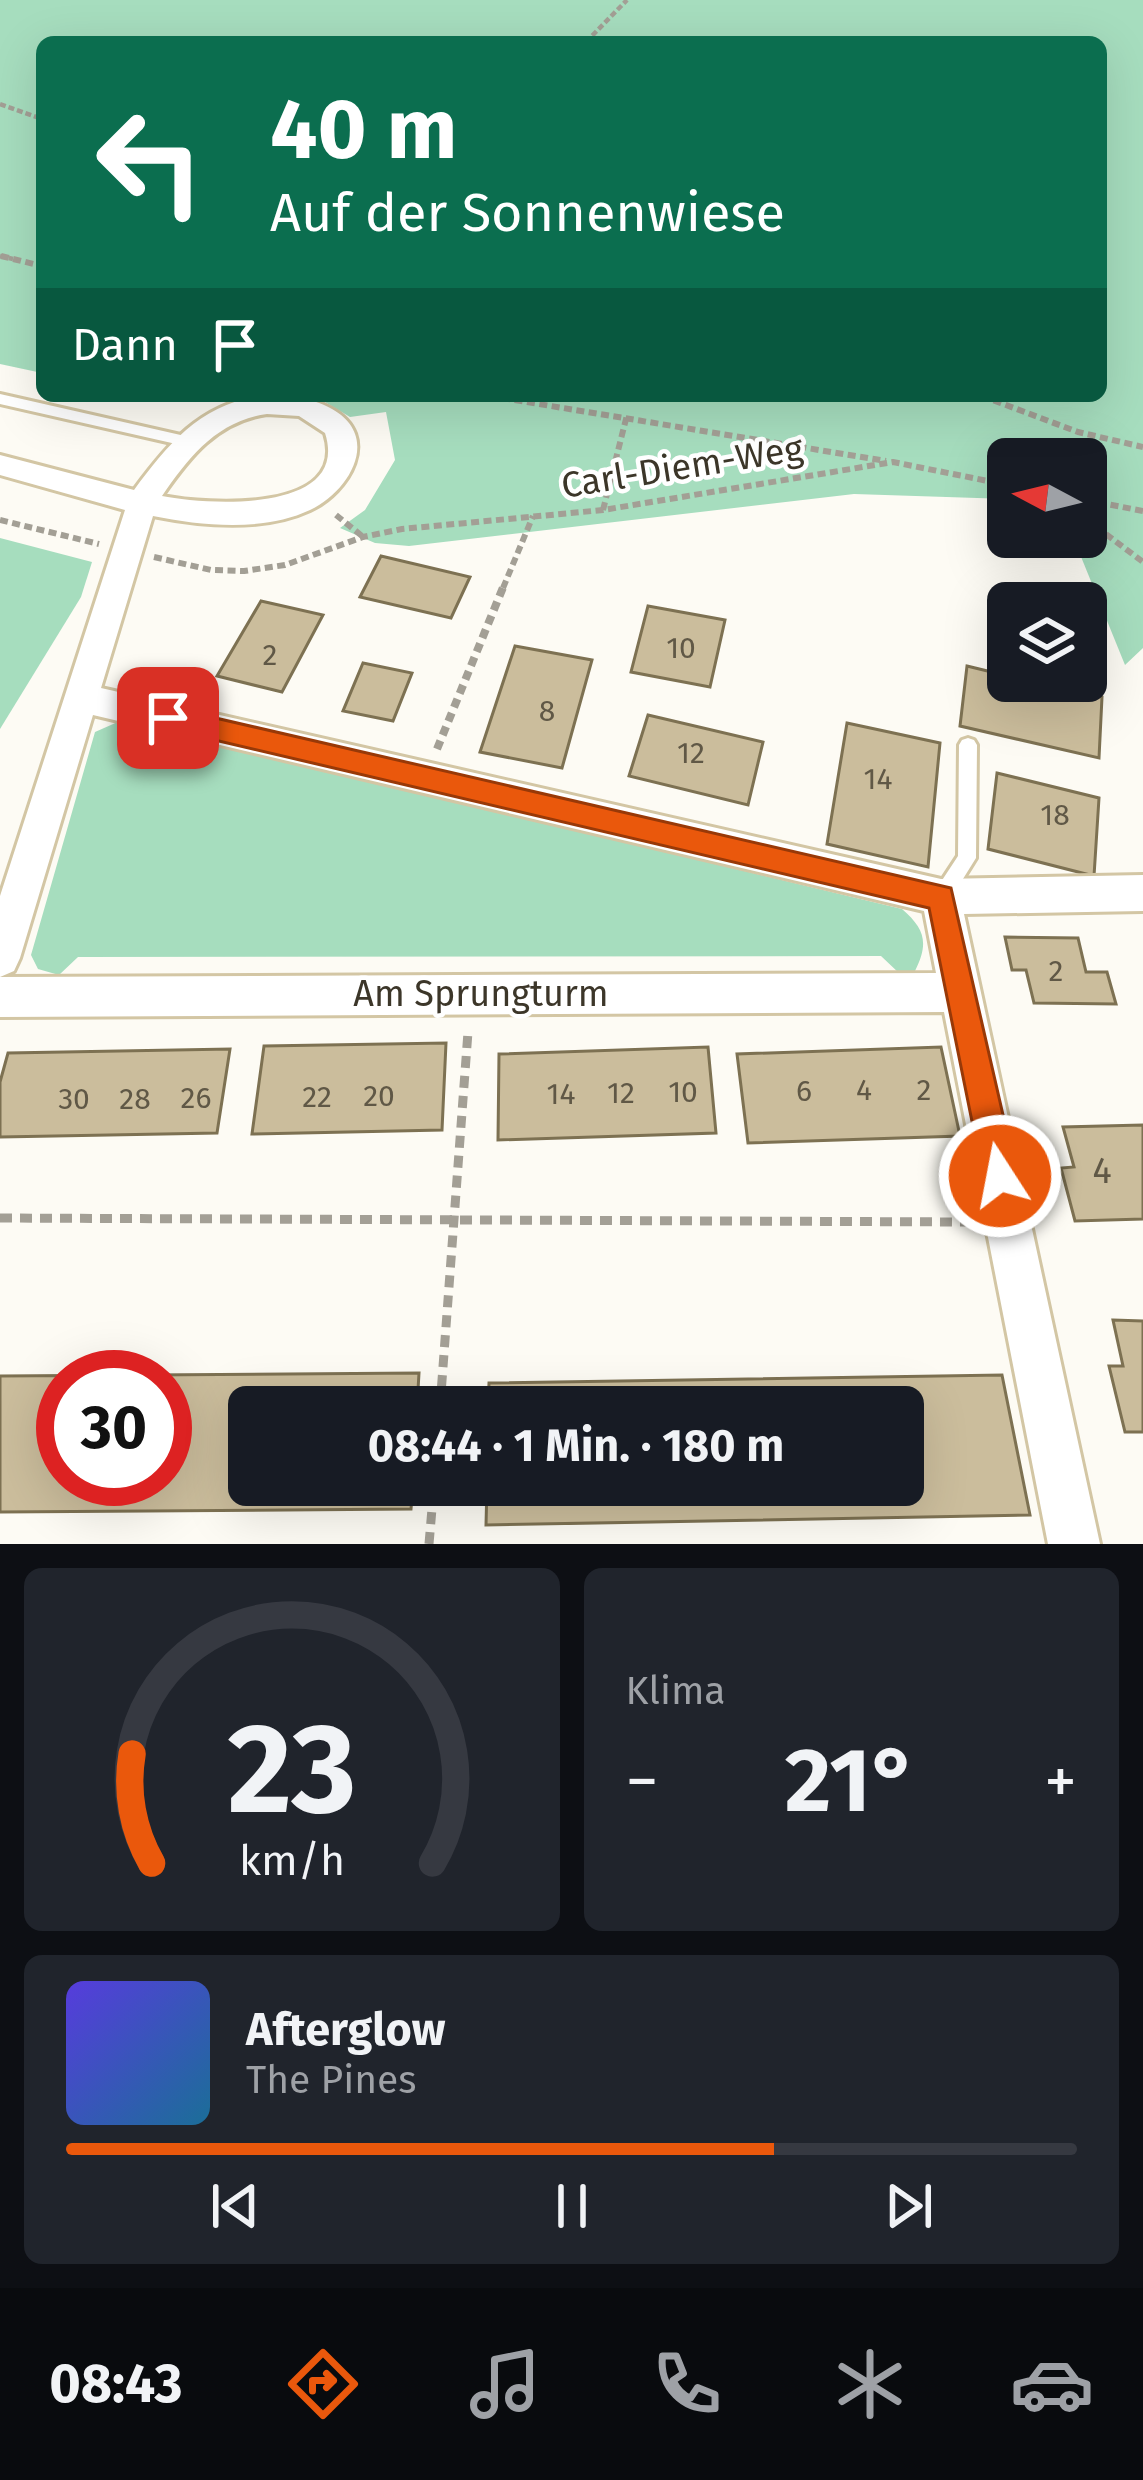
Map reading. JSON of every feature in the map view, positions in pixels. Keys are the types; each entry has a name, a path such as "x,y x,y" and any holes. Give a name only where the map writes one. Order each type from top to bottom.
{"street":[{"path":"0,465 143,500 241,517 285,512 315,498 340,472 345,445 334,422 305,408 246,406 207,424 185,441 143,500 0,958"},
{"path":"82,698 941,897 1143,892"},
{"path":"941,897 1074,1544"},
{"name":"Am Sprungturm","path":"0,997 963,992"}],"lane":[{"path":"0,399 185,441"},
{"path":"941,897 967,858 968,745"}],"path":[{"path":"592,36 626,0"},
{"path":"0,104 36,117"},
{"path":"0,256 36,265"},
{"path":"533,402 893,462"},
{"path":"998,402 1078,432 1143,447"},
{"path":"603,509 627,415"},
{"name":"Carl-Diem-Weg","path":"0,520 211,570 244,571 285,565 363,536 603,509 893,462 987,481"},
{"path":"1107,504 1143,511"},
{"path":"425,778 533,516"},
{"path":"1107,535 1143,562"},
{"path":"442,1386 471,994"},
{"path":"0,1218 1010,1222"},
{"path":"429,1544 432,1506"}],"green space":[{"path":"0,0 1143,0 1143,648 1125,665 1107,621 1107,582 1091,582 1082,558 1107,558 1107,438 987,438 987,498 854,494 409,546 375,543 340,528 365,510 395,460 386,412 350,417 325,402 1107,402 1107,36 36,36 36,372 0,364"},
{"path":"0,538 92,562 81,597 0,729"},
{"path":"120,721 902,909 920,930 922,952 915,971 900,974 881,956 78,957 59,975 38,969 31,955 95,732"}],"building":[{"path":"381,556 470,577 451,618 360,597"},
{"path":"261,601 323,615 282,692 217,676"},
{"path":"648,606 725,620 710,687 631,672"},
{"path":"515,646 592,660 562,768 480,752"},
{"path":"363,663 412,673 393,721 343,711"},
{"path":"967,666 987,671 987,702 1102,702 1099,758 960,726"},
{"path":"648,715 763,742 748,805 629,776"},
{"path":"847,723 940,743 928,867 827,844"},
{"path":"997,773 1099,798 1094,876 988,849"},
{"path":"1005,937 1078,938 1086,972 1107,972 1116,1004 1034,1003 1026,970 1012,970"},
{"path":"446,1043 442,1130 252,1134 264,1046"},
{"path":"708,1047 716,1133 498,1140 499,1054"},
{"path":"941,1047 960,1136 748,1143 737,1054"},
{"path":"230,1049 217,1133 0,1137 0,1082 8,1053"},
{"path":"1143,1125 1143,1219 1075,1221 1061,1168 1074,1167 1063,1127"},
{"path":"1113,1320 1143,1321 1143,1432 1125,1432 1109,1366 1123,1366"},
{"path":"419,1373 418,1386 228,1386 228,1506 411,1509 0,1512 0,1376 36,1376 36,1506 192,1506 192,1375"},
{"path":"1002,1375 1030,1515 486,1525 486,1506 924,1506 924,1386 489,1383"}],"route":[{"path":"168,718 941,897 1000,1176"}]}
